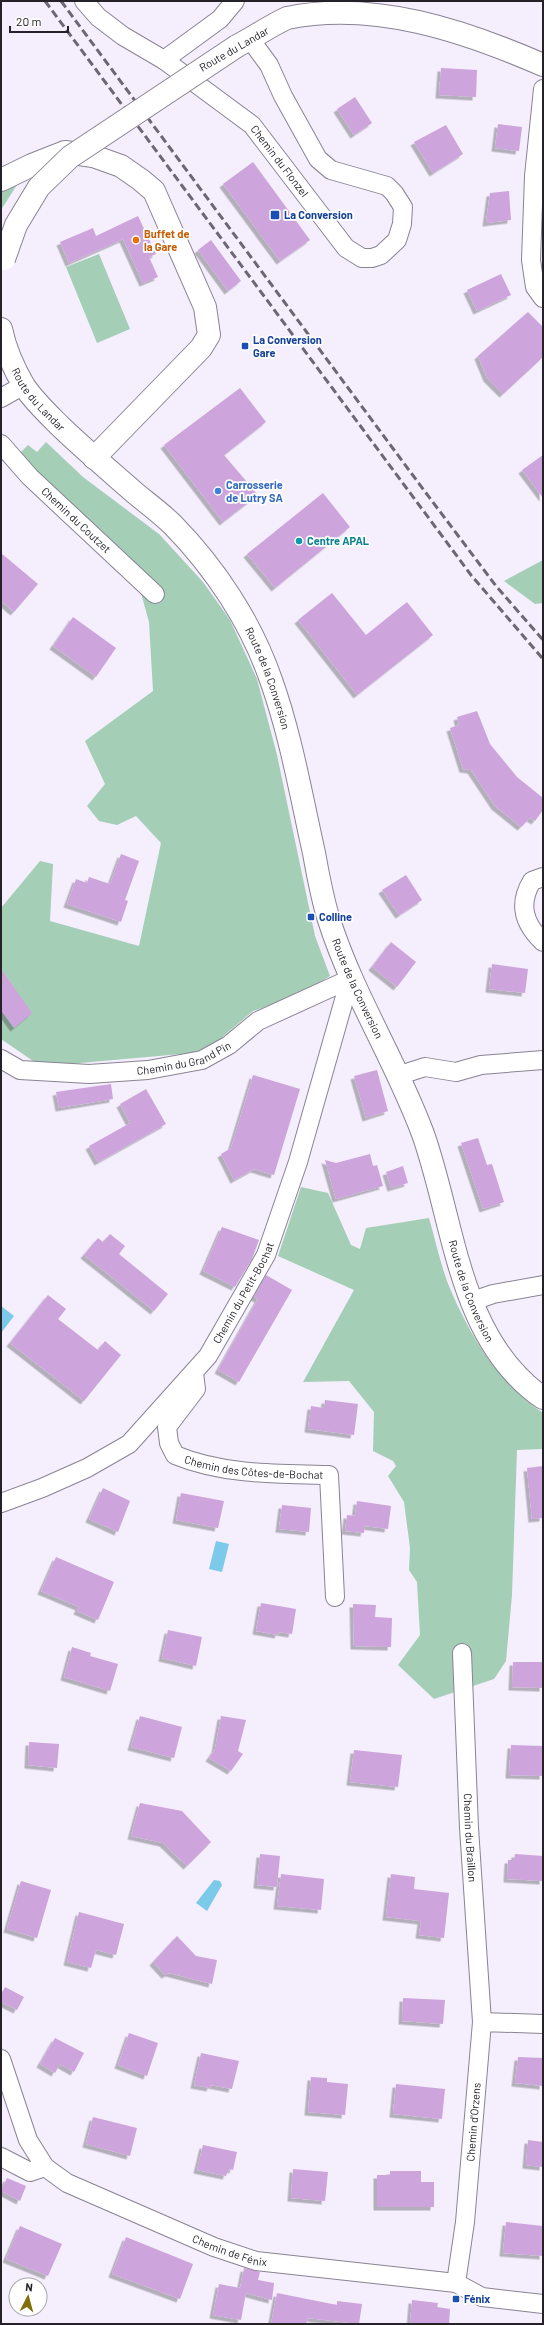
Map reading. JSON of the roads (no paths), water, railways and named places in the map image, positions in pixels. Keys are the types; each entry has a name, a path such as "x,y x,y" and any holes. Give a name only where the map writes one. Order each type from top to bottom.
{"main road":[{"name":"Route du Landar","path":"2,264 16,225 39,187 70,157 243,42 288,18 334,5 371,6 406,10 440,20 543,65"},
{"path":"1,180 32,165 65,152 93,156 121,166 154,191 205,307 209,335 201,348 94,458"},
{"name":"Route du Landar","path":"1,329 4,344 24,385 40,406 94,458"},
{"name":"Route de la Conversion","path":"94,458 171,523 218,578 241,615 270,677 290,739 327,915 350,979 397,1076 422,1132 441,1193 470,1302 484,1332 503,1361 528,1388 543,1398"}],"street":[{"name":"Chemin du Flonzel","path":"84,1 99,9 123,36 164,60 252,126 346,248 362,258 381,255 397,240 402,224 403,207 394,193 378,182 331,170 318,159 283,96 269,65 243,42"},
{"path":"164,60 220,20 235,1"},
{"path":"543,89 534,176 531,260 535,287 543,298"},
{"path":"1,398 24,385"},
{"name":"Chemin du Coutzet","path":"1,444 30,477 155,594"},
{"path":"543,877 532,881 523,904 530,928 543,942"},
{"name":"Chemin du Grand Pin","path":"1,1059 20,1070 89,1074 148,1070 202,1060 229,1045 258,1021 350,979"},
{"name":"Chemin du Petit-Bochat","path":"1,1503 42,1488 87,1468 128,1444 208,1356 266,1255 298,1162 350,979"},
{"path":"397,1076 425,1067 456,1072 481,1065 543,1060"},
{"path":"470,1302 493,1294 543,1285"},
{"name":"Chemin des Côtes-de-Bochat","path":"194,1373 196,1389 168,1427 169,1443 175,1456 224,1468 262,1473 329,1475 335,1597"},
{"name":"Chemin du Braillon","path":"462,1653 469,1828 482,2022"},
{"path":"482,2022 543,2024"},
{"name":"Chemin d'Orzens","path":"456,2283 465,2222 482,2022"},
{"name":"Chemin de Fénix","path":"1,2059 28,2140 45,2167 67,2183 214,2247 256,2261 456,2283 482,2297 543,2304"},
{"path":"1,2157 30,2172 45,2167"}],"water":[{"path":"1,1306 14,1316 1,1333"},
{"path":"216,1541 229,1544 222,1572 209,1569"},
{"path":"214,1880 220,1881 222,1885 207,1911 196,1903"}],"railway":[{"path":"45,1 471,575 543,659"},
{"path":"61,1 496,586 543,640"}],"place":[{"name":"La Conversion","path":"275,215"},
{"name":"Buffet de la Gare","path":"136,240"},
{"name":"La Conversion Gare","path":"245,346"},
{"name":"Carrosserie de Lutry SA","path":"218,491"},
{"name":"Centre APAL","path":"299,541"},
{"name":"Colline","path":"311,917"},
{"name":"Fénix","path":"456,2299"}]}
